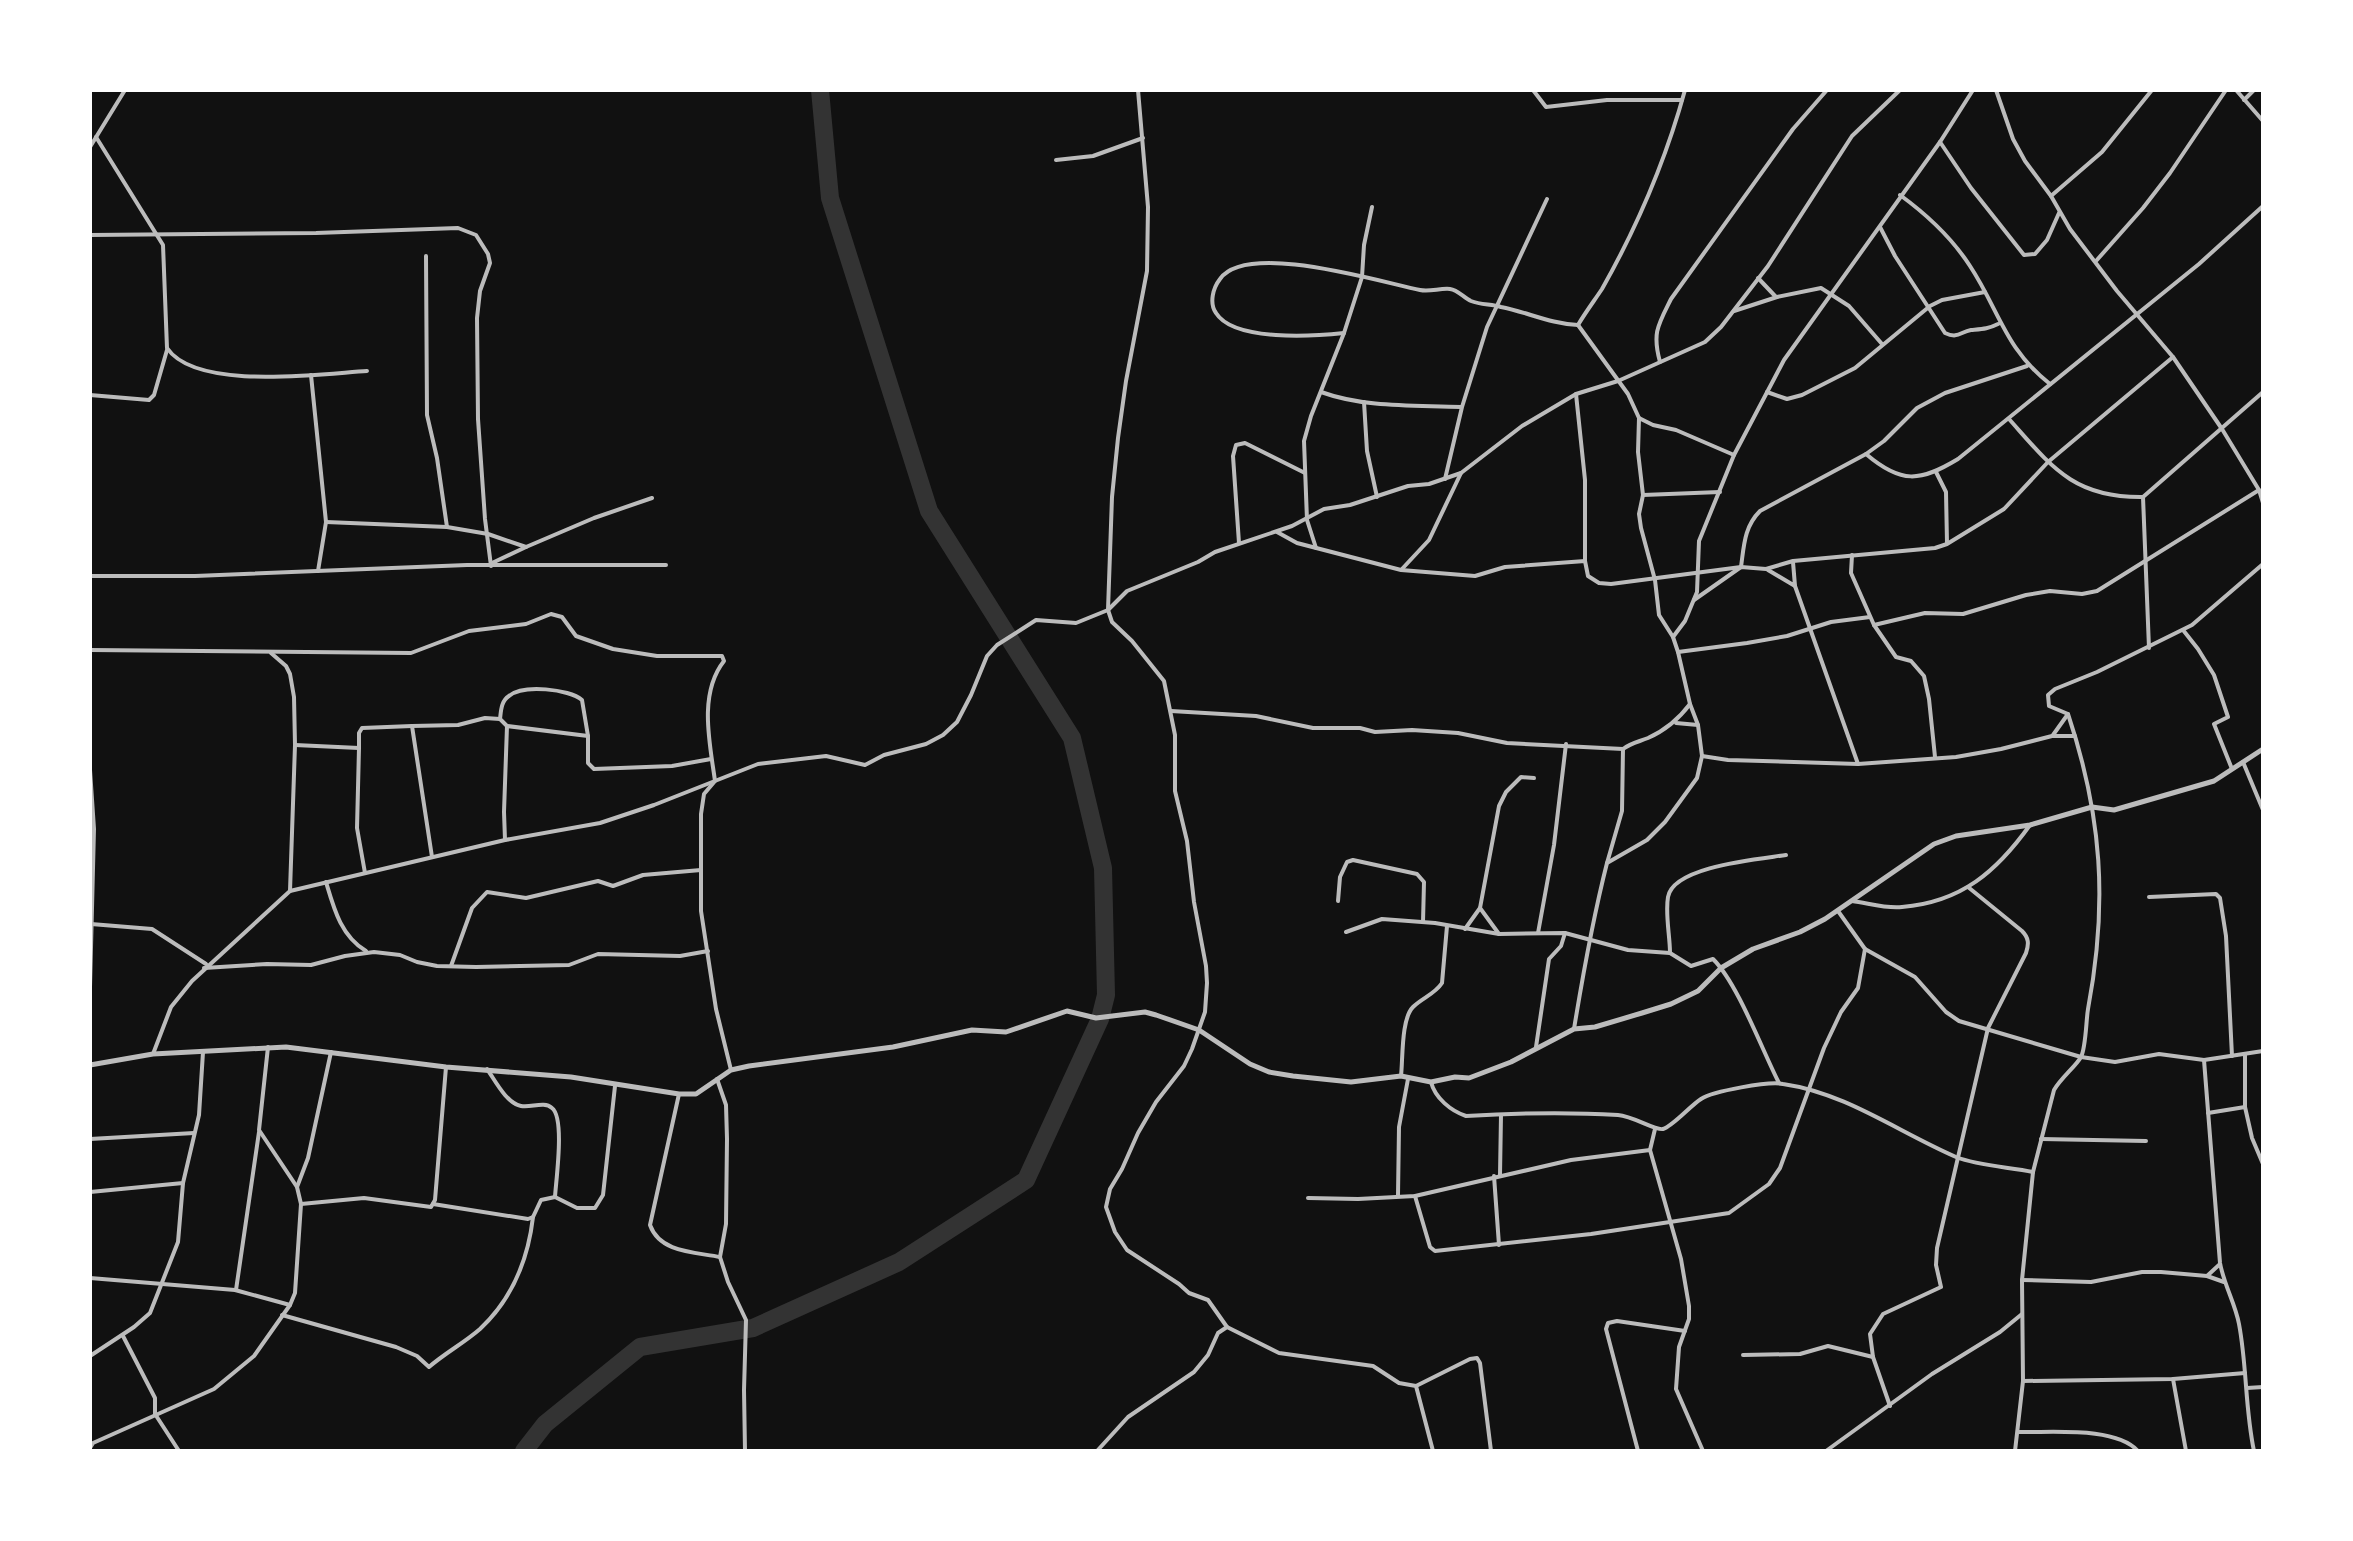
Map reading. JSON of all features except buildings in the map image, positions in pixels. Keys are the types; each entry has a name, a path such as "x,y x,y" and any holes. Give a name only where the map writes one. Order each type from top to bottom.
{"street":[{"path":"90,147 125,90"},
{"path":"1138,90 1148,207 1147,271 1118,438 1112,497 1108,610 1112,622 1162,677 1171,711 1175,735 1175,791 1187,841 1206,966 1206,1006 1184,1066 1156,1102 1138,1133 1110,1189 1106,1207 1115,1232 1127,1250 1189,1293 1208,1300 1227,1327 1279,1353 1373,1366 1399,1383 1416,1386 1477,1358 1491,1451"},
{"path":"1533,90 1546,107 1607,100 1682,100"},
{"path":"1578,325 1600,292 1638,218 1657,174 1685,90"},
{"path":"1660,362 1656,330 1671,299 1793,129 1827,90"},
{"path":"153,1054 171,1007 206,966 290,891 505,840 600,823 758,764 826,756 865,765 884,755 926,744 943,735 957,722 987,656 997,645 1036,620 1076,623 1108,610 1127,591 1239,543 1307,520 1324,509 1461,473 1522,426 1576,394 1618,381 1705,342 1721,327 1758,278 1852,136 1900,90"},
{"path":"1673,637 1685,621 1694,600 1699,572 1699,541 1734,455 1784,360 1940,142 1973,90"},
{"path":"1996,90 2013,139 2059,213 2173,357 2222,429 2262,500"},
{"path":"2051,196 2102,152 2152,90"},
{"path":"2096,261 2170,173 2226,90"},
{"path":"2236,90 2263,121"},
{"path":"2244,100 2254,90"},
{"path":"90,395 146,401 152,398 167,348 163,245 96,137"},
{"path":"1056,160 1093,156 1143,138"},
{"path":"1940,142 1971,188 2024,255 2035,254 2047,240 2059,213"},
{"path":"1900,195 1919,209 1958,248 1985,292 1999,323 2027,366 2050,384"},
{"path":"1445,479 1462,407 1487,327 1547,199"},
{"path":"1866,454 1891,472 1915,478 1936,472 1958,459 2199,264 2263,206"},
{"path":"1316,548 1307,520 1304,441 1362,277 1364,245 1372,207"},
{"path":"1880,227 1945,333 1953,337 1971,330 1987,330 1999,323"},
{"path":"90,235 458,228 476,235 490,263 480,291 477,318 478,419 492,565"},
{"path":"426,256 427,415 447,527"},
{"path":"1344,333 1288,336 1238,328 1218,317 1214,310 1212,300 1215,287 1228,271 1247,264 1316,267 1424,290 1449,289 1472,301 1547,321 1578,325 1618,381 1639,418 1638,452 1643,495 1639,514 1641,528 1655,580 1659,615 1673,637 1678,652 1698,725 1702,756 1697,778 1665,822 1647,840 1607,863"},
{"path":"1758,278 1777,297"},
{"path":"1732,312 1817,287 1849,306 1883,345"},
{"path":"1767,392 1787,399 1802,395 1855,368 1942,300 1985,292"},
{"path":"167,348 178,361 211,374 311,375 367,371"},
{"path":"1576,394 1585,480 1585,561 1588,576 1599,583 1611,584 1741,567 1766,569 1793,561 1935,548 1947,544 2004,509 2048,462 2173,357"},
{"path":"1694,600 1741,567 1747,531 1760,511 1866,454 1884,441 1917,408 1954,389 2027,366"},
{"path":"311,375 326,522 318,571"},
{"path":"1321,392 1364,402 1462,407"},
{"path":"2009,419 2066,478 2090,490 2143,497 2263,392"},
{"path":"1364,402 1367,451 1377,497"},
{"path":"1639,418 1734,455"},
{"path":"1239,543 1233,456 1236,445 1245,443 1305,473"},
{"path":"1936,472 1946,492 1947,544"},
{"path":"1401,570 1429,540 1461,473"},
{"path":"1874,625 1925,613 1963,614 2050,591 2089,593 2106,586 2259,490"},
{"path":"1643,495 1720,492"},
{"path":"2143,497 2149,648"},
{"path":"492,565 594,518 652,498"},
{"path":"326,522 447,527 488,534 526,547"},
{"path":"1277,532 1286,539 1401,570 1475,576 1505,567 1585,561"},
{"path":"1852,555 1851,573 1874,625 1896,657 1911,661 1924,676 1935,757"},
{"path":"1793,561 1795,586 1858,764"},
{"path":"2015,1451 2023,1381 2022,1280 2033,1172 2054,1090 2081,1057 2096,964 2101,904 2101,868 2092,807 2075,736 2068,714 2049,706 2048,695 2183,630 2263,564"},
{"path":"90,576 492,565 666,565"},
{"path":"1766,569 1795,586"},
{"path":"90,650 411,653 469,631 526,624 539,617 558,615 576,636 613,649 657,656 722,656 724,661 710,690 711,759 715,781"},
{"path":"1678,652 1712,649 1831,622 1870,617"},
{"path":"2183,630 2214,675 2228,717 2214,724 2232,769"},
{"path":"271,653 286,666 290,674 295,745 290,891"},
{"path":"500,719 503,702 519,691 532,688 573,694 582,700 588,736 588,763 594,769 672,766 711,759"},
{"path":"1171,711 1256,716 1313,728 1458,733 1507,743 1623,749 1675,723 1690,704"},
{"path":"2052,736 2068,714"},
{"path":"365,873 357,828 359,733 362,728 458,725 485,718 500,719 507,726 588,736"},
{"path":"1675,723 1698,725"},
{"path":"412,726 432,857"},
{"path":"505,840 504,753 507,726"},
{"path":"1702,756 1728,760 1858,764 1956,757 2052,736 2075,736"},
{"path":"1538,933 1554,845 1566,744"},
{"path":"295,745 359,748"},
{"path":"1574,1029 1590,938 1622,811 1623,749"},
{"path":"90,1065 153,1054 268,1046 446,1067 571,1077 615,1086 696,1094 731,1070 893,1047 972,1030 1006,1032 1059,1011 1100,1018 1145,1012 1199,1030 1237,1056 1269,1072 1351,1082 1401,1076 1431,1082 1455,1077 1469,1078 1487,1073 1574,1029 1595,1027 1671,1004 1698,991 1721,968 1753,949 1800,932 1838,911 1934,844 1956,836 2030,825 2092,807 2114,810 2214,781 2263,749"},
{"path":"2243,762 2263,810"},
{"path":"90,770 94,829 90,987"},
{"path":"1464,930 1480,908 1500,802 1521,777 1534,778"},
{"path":"715,781 704,794 701,814 701,911 716,1009 731,1070"},
{"path":"1852,901 1899,908 1927,903 1968,887 2007,857 2030,825"},
{"path":"1670,953 1668,896 1673,886 1703,870 1786,855"},
{"path":"1338,901 1340,877 1347,862 1353,860 1417,874 1424,882 1423,922"},
{"path":"451,966 472,908 487,892 526,898 598,881 613,886 656,873 701,870"},
{"path":"326,882 343,929 351,942 368,953"},
{"path":"1890,1406 1873,1357 1870,1334 1883,1314 1941,1287 1936,1265 1937,1248 1988,1028 2029,944 2022,931 1968,887"},
{"path":"2149,897 2216,894 2220,898 2226,936 2232,1056"},
{"path":"1480,908 1499,934"},
{"path":"1838,911 1865,949 1915,977 1946,1012 1959,1021 2081,1057 2115,1062 2159,1054 2204,1060 2263,1051"},
{"path":"1346,932 1375,919 1423,922 1499,934 1565,933 1628,950 1670,953 1691,966 1713,959 1721,968 1779,1083"},
{"path":"91,924 152,929 206,966 311,965 368,953 392,954 417,962 451,966 569,965 598,954 680,956 708,951"},
{"path":"1401,1076 1407,1017 1415,1005 1442,983 1447,926"},
{"path":"1536,1047 1549,959 1561,946 1565,933"},
{"path":"1415,1196 1430,1247 1435,1251 1591,1234 1729,1213 1769,1184 1780,1168 1824,1048 1841,1012 1858,988 1865,949"},
{"path":"235,1290 268,1046"},
{"path":"90,1356 150,1313 178,1242 183,1183 202,1091 203,1050"},
{"path":"297,1187 304,1174 331,1052"},
{"path":"2245,1055 2245,1107 2252,1138 2263,1164"},
{"path":"2204,1060 2220,1263 2239,1323 2254,1451"},
{"path":"433,1204 446,1067"},
{"path":"487,1068 512,1101 520,1106 546,1106 556,1113 559,1124 555,1197"},
{"path":"717,1079 726,1105 727,1139 726,1224 720,1257 746,1320 745,1451"},
{"path":"1398,1195 1399,1127 1408,1079"},
{"path":"1431,1082 1435,1094 1466,1116 1566,1112 1630,1116 1655,1129 1667,1127 1704,1097 1725,1090 1779,1083 1810,1088 1844,1101 1959,1158 2033,1172"},
{"path":"282,1315 396,1347 417,1356 429,1367 479,1330 507,1296 524,1262 533,1217 541,1200 555,1197 587,1210 599,1203 603,1195 615,1086"},
{"path":"679,1094 650,1225 659,1241 669,1247 720,1257"},
{"path":"2208,1113 2245,1107"},
{"path":"1499,1245 1497,1176 1501,1115"},
{"path":"1655,1129 1650,1150 1687,1285 1689,1319 1679,1347 1676,1389 1703,1451"},
{"path":"90,1448 93,1443 146,1421 155,1414 198,1399 241,1369 254,1356 290,1305 295,1293 301,1204 297,1187 259,1130"},
{"path":"90,1139 194,1133"},
{"path":"2041,1139 2146,1141"},
{"path":"1308,1198 1415,1196 1571,1160 1650,1150"},
{"path":"90,1192 183,1183"},
{"path":"301,1204 364,1198 431,1207 433,1204 528,1219 533,1217"},
{"path":"2207,1276 2220,1263"},
{"path":"2022,1280 2091,1282 2142,1272 2207,1276 2224,1282"},
{"path":"90,1278 235,1290 290,1305"},
{"path":"1826,1451 2022,1314"},
{"path":"1638,1451 1606,1329 1608,1323 1617,1321 1685,1331"},
{"path":"1097,1451 1128,1417 1194,1372 1208,1355 1218,1333 1227,1327"},
{"path":"123,1335 155,1398 155,1414 179,1451"},
{"path":"1743,1355 1800,1354 1828,1346 1873,1357"},
{"path":"2023,1381 2173,1379 2245,1373"},
{"path":"2173,1379 2186,1451"},
{"path":"1416,1386 1433,1451"},
{"path":"2247,1388 2263,1387"},
{"path":"2018,1432 2120,1438 2138,1451"}],"waterway":[{"path":"524,1451 545,1424 640,1347 753,1328 899,1262 1026,1180 1100,1019 1106,995 1103,868 1072,738 929,511 830,198 820,90"}]}
